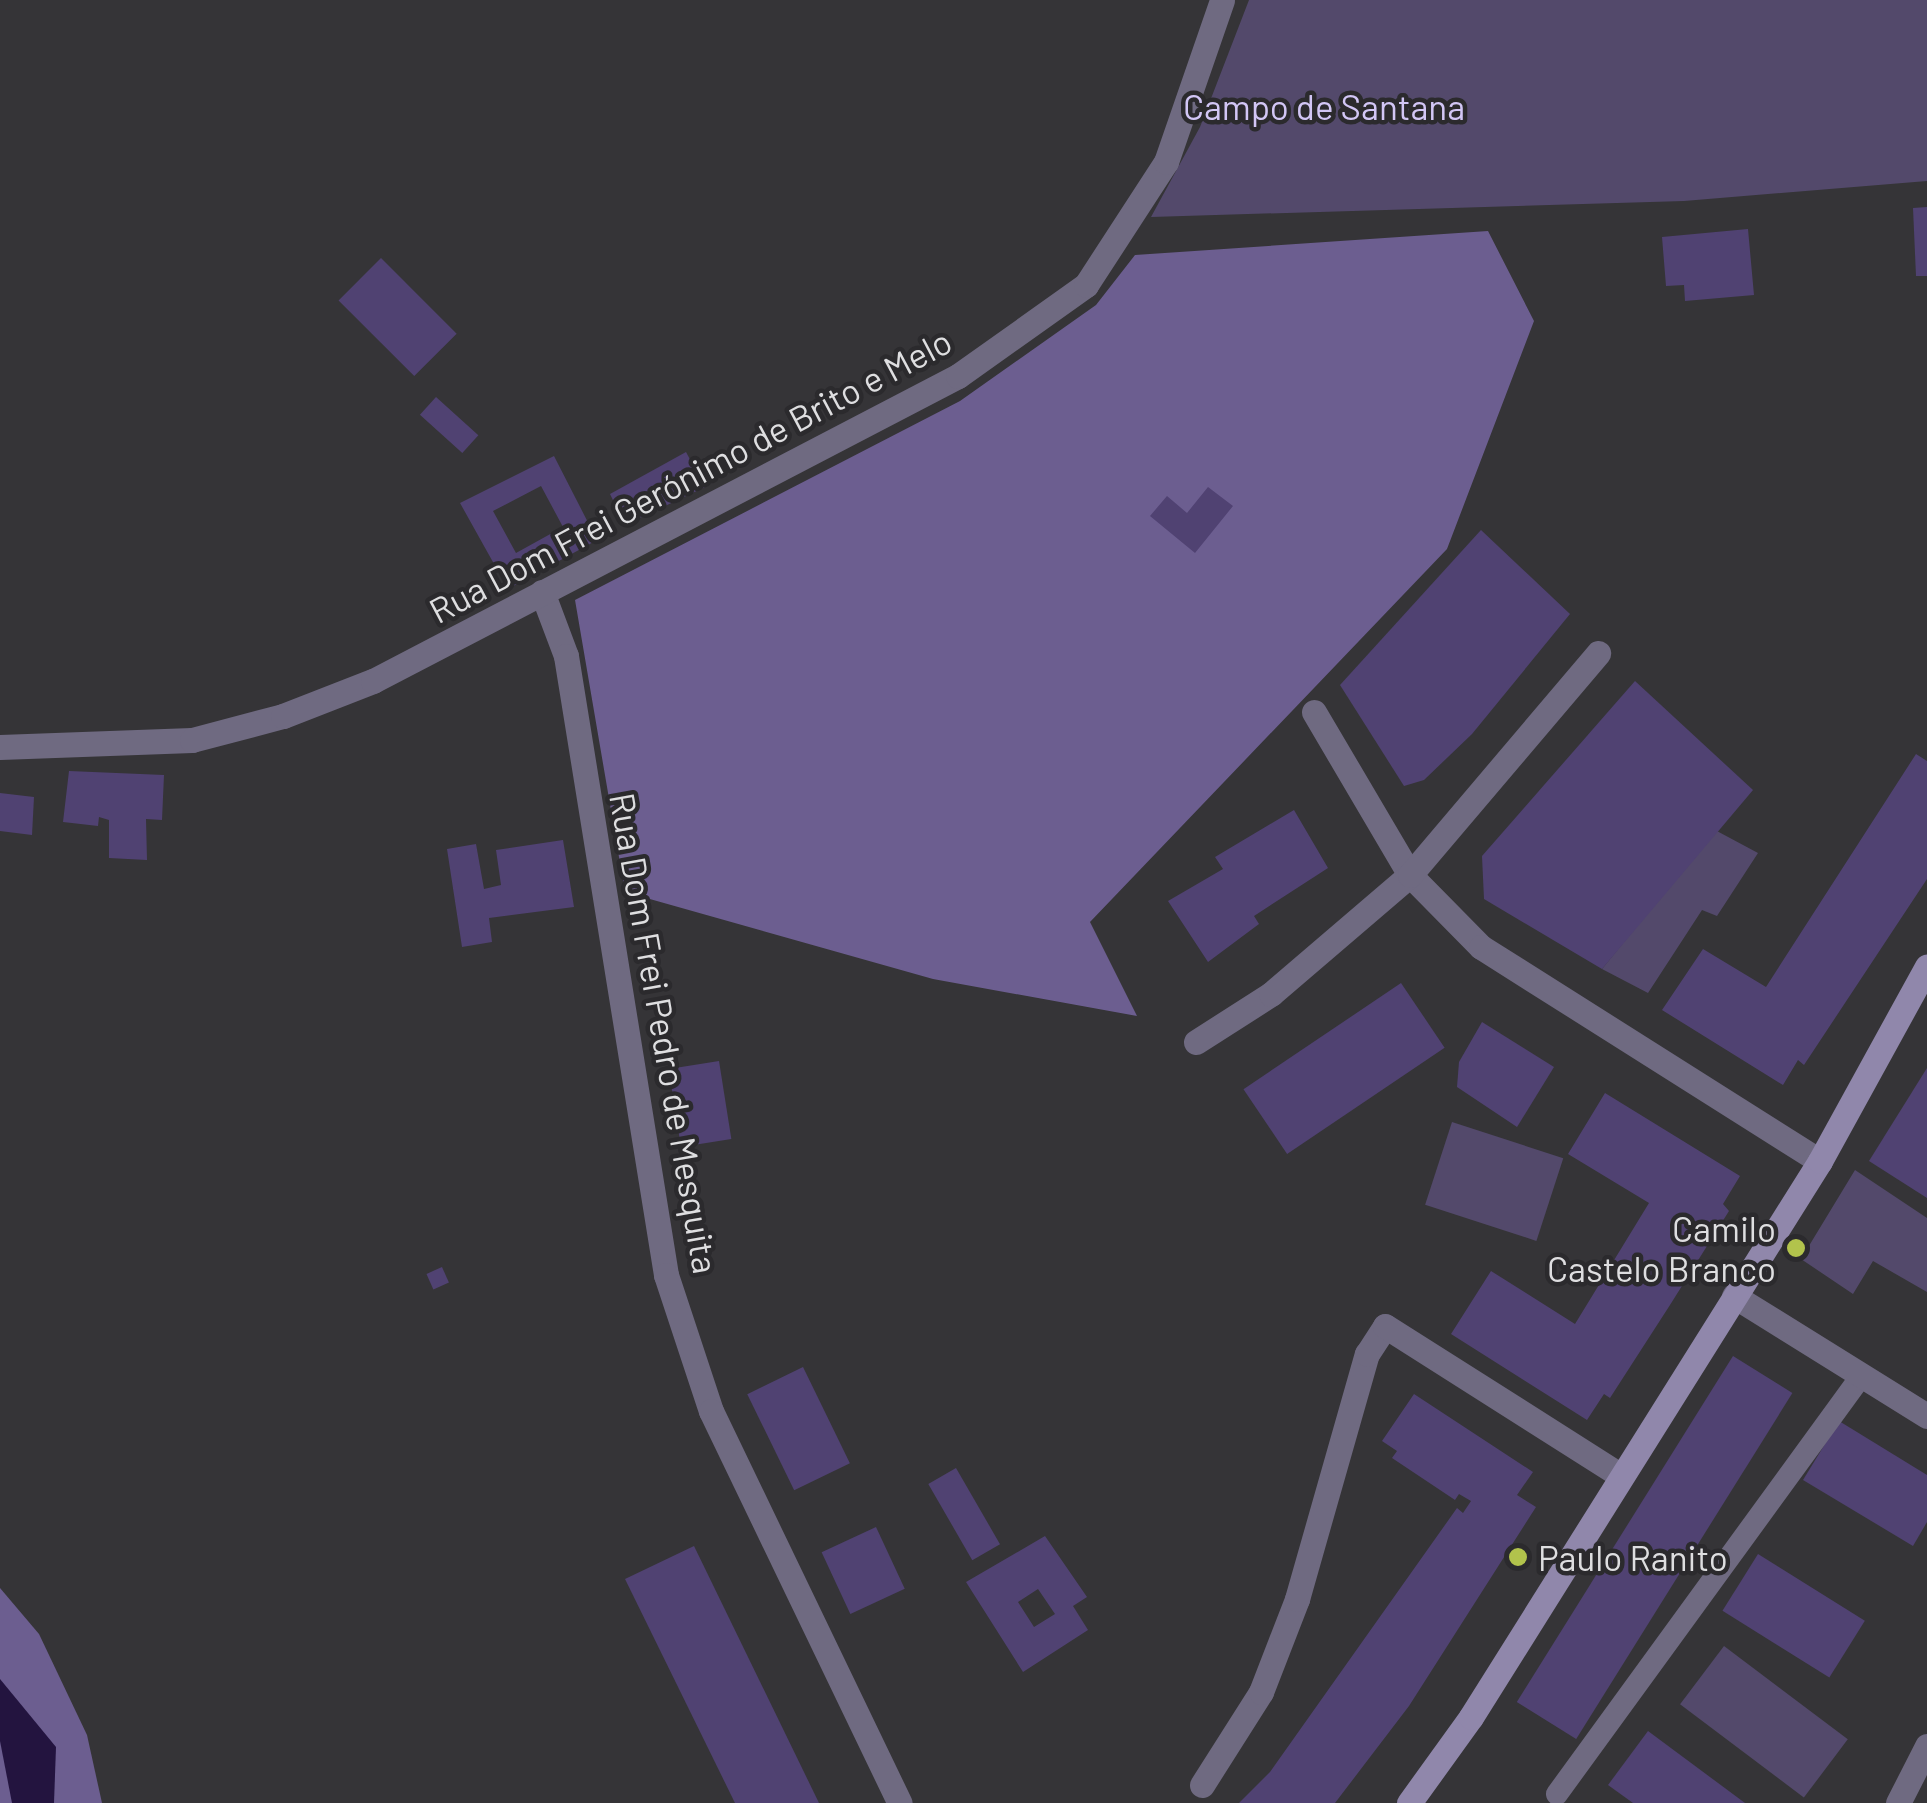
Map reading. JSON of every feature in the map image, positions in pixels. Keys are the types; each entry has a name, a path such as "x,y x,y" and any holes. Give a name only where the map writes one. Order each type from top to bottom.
{"main road":[{"path":"1409,1803 1471,1716 1820,1161 1927,966"}],"street":[{"name":"Rua Dom Frei Gerónimo de Brito e Melo","path":"0,747 192,740 283,716 373,681 958,376 1086,285 1166,162 1222,0"},
{"name":"Rua Dom Frei Pedro de Mesquita","path":"542,592 566,656 666,1275 712,1411 900,1803"},
{"path":"1196,1042 1271,994 1410,876 1598,653"},
{"path":"1314,712 1410,876 1481,947 1820,1161"},
{"path":"1734,1296 1927,1416"},
{"path":"1202,1785 1261,1692 1296,1599 1367,1354 1385,1326 1620,1475"},
{"path":"1557,1794 1862,1375"},
{"path":"1898,1803 1927,1746"}],"green space":[{"name":"Campo de Santana","path":"1249,0 1927,0 1927,181 1684,201 1151,217 1200,127"},
{"path":"1715,830 1758,853 1717,916 1702,910 1648,993 1602,969"},
{"path":"1452,1122 1563,1158 1536,1241 1425,1205"},
{"path":"1855,1170 1927,1218 1927,1292 1873,1261 1853,1294 1801,1259"},
{"path":"1724,1646 1848,1739 1804,1798 1680,1704"}],"shaded area":[{"path":"1488,231 1534,321 1447,549 1090,922 1137,1016 933,979 625,892 575,600 960,401 1096,305 1135,255"},
{"path":"0,1588 39,1634 87,1735 102,1803 0,1803"},
{"path":"0,1679 56,1747 54,1803 12,1803 0,1741"}],"building":[{"path":"1927,207 1927,276 1916,276 1913,208"},
{"path":"1748,229 1754,295 1685,301 1684,285 1666,286 1662,237"},
{"path":"381,258 457,334 414,376 339,300"},
{"path":"436,397 478,435 462,453 420,415"},
{"path":"686,452 705,487 625,525 610,494"},
{"path":"554,456 597,540 508,589 460,503","holes":["541,486 563,527 516,553 493,511"]},
{"path":"1208,487 1233,506 1195,553 1150,516 1167,496 1187,513"},
{"path":"1481,530 1570,614 1472,734 1424,780 1404,786 1340,685"},
{"path":"1635,681 1753,790 1602,969 1484,899 1482,856"},
{"path":"1916,754 1927,761 1927,879 1804,1065 1798,1060 1783,1085 1662,1010 1703,949 1766,987"},
{"path":"69,771 164,775 162,820 146,819 147,860 109,858 109,820 99,817 98,826 63,822"},
{"path":"0,793 34,797 32,835 0,831"},
{"path":"1294,810 1328,868 1254,916 1259,924 1208,962 1168,901 1223,869 1215,857"},
{"path":"563,840 574,907 489,918 492,942 462,947 447,849 476,844 484,889 501,885 496,850"},
{"path":"1401,983 1445,1048 1287,1154 1243,1089"},
{"path":"1482,1022 1554,1067 1517,1127 1457,1087 1459,1062"},
{"path":"719,1061 731,1139 681,1147 669,1069"},
{"path":"1927,1068 1927,1198 1869,1161"},
{"path":"1605,1093 1740,1176 1723,1204 1729,1211 1610,1398 1604,1394 1587,1420 1451,1334 1491,1271 1575,1324 1649,1203 1568,1154"},
{"path":"442,1267 449,1283 433,1289 426,1274"},
{"path":"1733,1356 1792,1393 1576,1739 1517,1702"},
{"path":"803,1367 850,1463 794,1490 747,1394"},
{"path":"1414,1394 1533,1472 1517,1495 1536,1507 1409,1706 1335,1803 1239,1803 1270,1772 1457,1508 1463,1513 1471,1501 1459,1494 1455,1500 1392,1458 1397,1451 1382,1441"},
{"path":"1839,1421 1927,1475 1927,1522 1913,1546 1803,1480"},
{"path":"956,1468 1000,1544 972,1560 928,1484"},
{"path":"876,1527 905,1589 850,1614 822,1552"},
{"path":"1045,1536 1087,1597 1073,1606 1088,1630 1023,1672 966,1582","holes":["1038,1589 1055,1614 1034,1627 1018,1602"]},
{"path":"694,1546 819,1803 735,1803 625,1579"},
{"path":"1758,1554 1865,1621 1829,1678 1722,1611"},
{"path":"1648,1731 1745,1803 1633,1803 1608,1785"}],"place":[{"name":"Camilo Castelo Branco","path":"1796,1248"},
{"name":"Paulo Ranito","path":"1518,1557"}]}
